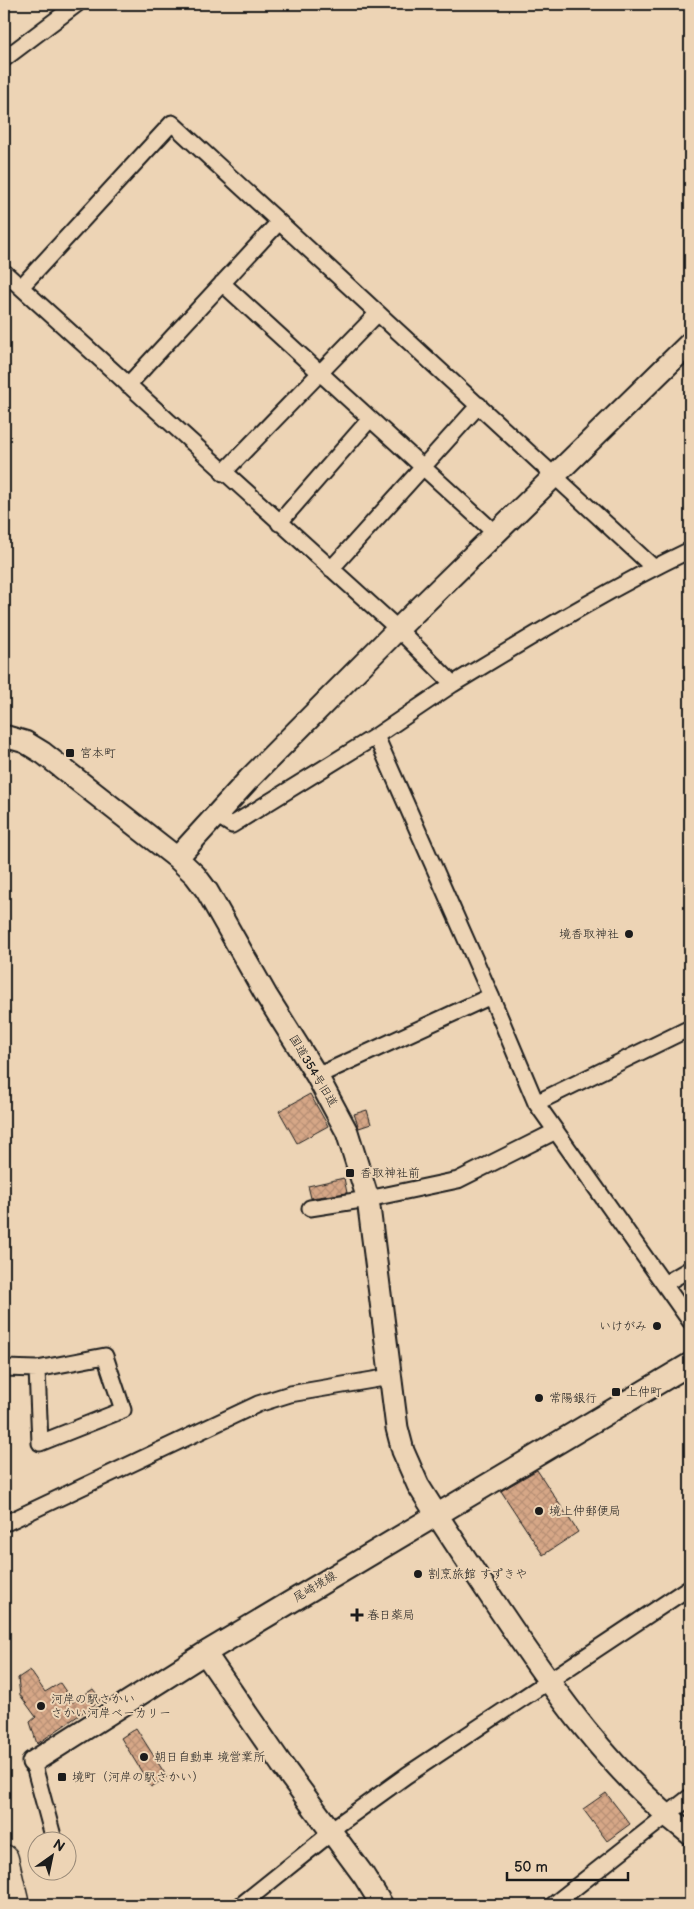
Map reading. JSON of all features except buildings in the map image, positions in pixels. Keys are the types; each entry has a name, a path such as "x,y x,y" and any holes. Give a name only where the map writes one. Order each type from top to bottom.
{"highway":[{"path":"4,1859 15,1905"}],"street":[{"path":"4,59 77,4"},
{"path":"20,287 172,123 653,567"},
{"path":"128,385 279,222"},
{"path":"4,272 398,630 453,684"},
{"path":"222,283 496,533"},
{"path":"223,473 378,313"},
{"path":"177,858 216,815 398,630 690,343"},
{"path":"331,569 479,405"},
{"path":"279,523 370,419"},
{"path":"216,815 232,825 376,736 453,684 575,610 653,567 690,550"},
{"name":"国道354号旧道","path":"4,736 19,739 34,746 177,858 195,875 207,891 266,994 317,1076 348,1132 368,1199 397,1428 403,1451 418,1485 548,1682 618,1767 666,1815 690,1834"},
{"path":"376,736 491,996 536,1103 690,1321"},
{"path":"317,1076 491,996"},
{"path":"536,1103 690,1028"},
{"path":"310,1208 368,1199 458,1180 556,1132"},
{"path":"664,1284 690,1269"},
{"path":"4,1368 36,1369 105,1356 123,1410 40,1443 36,1369"},
{"name":"尾崎境線","path":"33,1762 206,1653 690,1364"},
{"path":"8,1522 258,1404 290,1394 390,1377"},
{"path":"241,1905 340,1824 407,1775 690,1587"},
{"path":"206,1653 282,1765 382,1905"},
{"path":"33,1762 52,1832"},
{"path":"553,1905 690,1797"}],"place":[{"name":"宮本町","path":"70,753"},
{"name":"境香取神社","path":"629,934"},
{"name":"香取神社前","path":"350,1173"},
{"name":"いけがみ","path":"657,1326"},
{"name":"上仲町","path":"616,1392"},
{"name":"常陽銀行","path":"539,1398"},
{"name":"境上仲郵便局","path":"539,1511"},
{"name":"割烹旅館 すずきや","path":"418,1574"},
{"name":"春日薬局","path":"357,1615"},
{"name":"河岸の駅さかい さかい河岸ベーカリー","path":"41,1706"},
{"name":"朝日自動車 境営業所","path":"144,1757"},
{"name":"境町（河岸の駅さかい）","path":"62,1777"}]}
